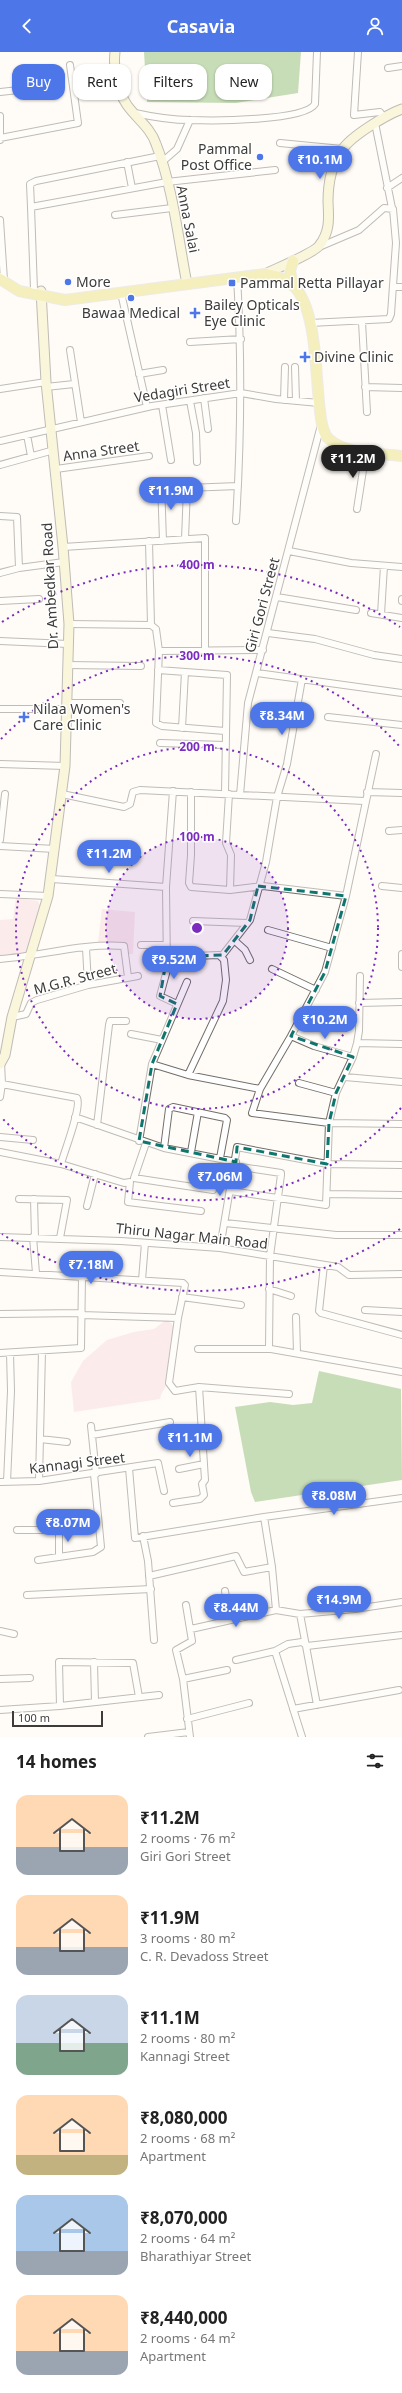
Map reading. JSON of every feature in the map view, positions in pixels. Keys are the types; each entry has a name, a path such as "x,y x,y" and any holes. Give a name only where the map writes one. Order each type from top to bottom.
{"main road":[{"path":"293,260 290,271 293,286"},
{"path":"2,280 19,291 39,293 65,300 265,274 281,278 293,286 300,295 310,324 317,361 319,403 322,424 328,439 346,449 402,456"}],"street":[{"name":"Anna Salai","path":"115,52 114,60 120,92 156,142 167,182 187,284"},
{"path":"135,113 190,120 267,118 302,113 313,107 315,104 317,52"},
{"path":"358,52 359,63 354,92 354,115 380,112 384,118"},
{"path":"0,116 0,139 78,123 70,65"},
{"path":"388,68 402,66"},
{"path":"0,92 12,90"},
{"path":"318,247 325,236 330,217 328,203 331,176 342,149 375,123 402,109"},
{"path":"39,293 29,190 30,184 36,181 127,162 161,159 177,148 190,120"},
{"path":"310,324 362,322 389,319 391,314 399,243 375,123"},
{"path":"280,143 342,149"},
{"path":"127,162 132,188"},
{"path":"31,207 167,182 275,170"},
{"path":"387,188 402,178"},
{"path":"116,215 172,208"},
{"path":"265,274 318,247 359,230 384,208 392,208"},
{"path":"0,220 2,280"},
{"path":"236,521 241,393 241,339 237,277"},
{"path":"393,287 402,287"},
{"name":"Dr. Ambedkar Road","path":"1,1063 5,1055 12,1017 31,957 52,879 65,766 69,624 56,469 46,384 39,293"},
{"path":"121,293 147,408"},
{"path":"362,322 367,412"},
{"path":"190,342 241,339"},
{"path":"70,350 81,422"},
{"path":"284,400 285,367"},
{"path":"295,367 296,401"},
{"path":"139,374 163,370"},
{"path":"0,390 46,384 74,384"},
{"path":"365,387 402,388"},
{"name":"Vedagiri Street","path":"0,441 162,405 241,393 284,400 319,403"},
{"path":"204,398 208,429"},
{"path":"190,400 196,433 197,462"},
{"path":"162,405 171,460"},
{"name":"Giri Gori Street","path":"240,795 248,703 268,633 322,424"},
{"path":"27,434 32,456"},
{"path":"0,464 54,450"},
{"path":"357,509 366,451"},
{"name":"Anna Street","path":"56,469 149,456"},
{"path":"161,482 162,541"},
{"path":"185,539 187,488 238,486"},
{"path":"0,516 17,516 19,568"},
{"path":"63,547 205,538 205,651"},
{"path":"149,542 151,626"},
{"path":"289,551 384,566 402,567"},
{"path":"0,573 19,568 64,562"},
{"path":"381,614 384,566"},
{"path":"277,597 356,610"},
{"path":"0,600 39,599"},
{"path":"371,613 402,618"},
{"path":"69,624 151,626 156,629 159,652 156,723 162,726 225,731"},
{"path":"268,633 315,640 374,655 402,659"},
{"path":"0,641 68,644"},
{"path":"159,652 263,650"},
{"path":"68,665 141,666"},
{"path":"158,670 227,675 225,731 227,794 226,843 231,855 230,890"},
{"path":"182,728 185,672"},
{"path":"256,673 402,693"},
{"path":"221,957 250,920 258,886 266,862 277,797 287,764 302,679"},
{"path":"0,709 120,703"},
{"path":"328,716 402,725"},
{"path":"160,743 225,746"},
{"path":"376,754 364,801 346,896 325,972 291,1036 260,1089 252,1113 329,1123 402,1124"},
{"path":"0,764 65,766"},
{"path":"62,794 124,807 130,804 133,792 140,790 364,801"},
{"path":"173,791 166,887 167,970 160,996 177,1004"},
{"path":"191,792 192,855 189,885 230,890 258,886 346,896"},
{"path":"367,792 402,793"},
{"path":"0,840 5,794"},
{"path":"389,831 402,830"},
{"path":"0,846 56,849"},
{"path":"52,879 166,887"},
{"path":"382,886 402,888"},
{"path":"0,894 48,896"},
{"path":"193,921 247,923"},
{"path":"268,930 332,948"},
{"path":"234,941 245,950 250,960"},
{"path":"141,945 166,945"},
{"name":"M.G.R. Street","path":"0,959 31,957 66,949 124,946 128,977"},
{"path":"86,948 88,985"},
{"path":"402,954 402,967"},
{"path":"167,957 219,955 224,960 226,980 223,1001 188,1075"},
{"path":"272,969 316,990"},
{"name":"M.G.R. Street","path":"12,1017 26,1014 31,1003 88,985 138,976"},
{"path":"230,1191 326,1205 329,1123 336,1093 353,1057 357,1043 360,1003 360,976"},
{"path":"187,982 152,1064 143,1142 134,1178 213,1190"},
{"path":"360,1003 402,1002"},
{"path":"97,1125 110,1021 126,1021"},
{"path":"131,1034 162,1040"},
{"path":"291,1036 314,1046 353,1057"},
{"path":"357,1043 402,1044"},
{"path":"0,1097 2,1084 1,1063"},
{"path":"152,1064 188,1075 260,1089"},
{"path":"344,1076 402,1082"},
{"path":"299,1083 336,1093"},
{"path":"2,1084 77,1098 75,1117 61,1164"},
{"path":"164,1148 170,1107 222,1117 227,1120 220,1158"},
{"path":"191,1152 198,1112"},
{"path":"75,1117 143,1142 164,1148 220,1158 235,1164 280,1173 281,1175 270,1256 269,1349"},
{"path":"0,1137 32,1140"},
{"path":"220,1248 237,1147 327,1164 402,1165"},
{"path":"0,1152 61,1164 124,1183 130,1182 128,1202 201,1211"},
{"path":"88,1206 94,1174"},
{"path":"327,1194 402,1195"},
{"path":"19,1199 67,1200 60,1238"},
{"path":"34,1199 36,1273"},
{"path":"225,1223 336,1235 402,1235"},
{"name":"Thiru Nagar Main Road","path":"0,1237 60,1238 220,1248 324,1265 338,1268 349,1275 402,1274"},
{"path":"142,1280 146,1243"},
{"path":"324,1265 319,1311 321,1313 402,1336"},
{"path":"0,1272 184,1283 169,1383 175,1391 199,1387 290,1394"},
{"path":"0,1353 81,1348 82,1276"},
{"path":"269,1289 291,1296"},
{"path":"182,1296 241,1305"},
{"path":"365,1310 402,1312"},
{"path":"0,1314 81,1314 178,1318"},
{"path":"296,1317 297,1353"},
{"path":"198,1348 269,1349 402,1372"},
{"path":"39,1481 42,1351"},
{"path":"3,1482 12,1391 10,1353"},
{"path":"173,1503 203,1498 202,1484 205,1480 199,1387"},
{"path":"92,1435 170,1422"},
{"path":"38,1560 93,1552 100,1549 101,1544 91,1426"},
{"path":"40,1439 67,1442"},
{"name":"Kannagi Street","path":"3,1482 39,1481 156,1464 160,1466 164,1491"},
{"path":"179,1469 204,1464"},
{"path":"129,1468 135,1538 264,1517 402,1498"},
{"path":"264,1517 272,1566 276,1610"},
{"path":"17,1530 59,1528 98,1518"},
{"path":"59,1528 59,1557"},
{"path":"143,1536 148,1561 151,1589 154,1640"},
{"path":"149,1576 225,1558 238,1557 244,1572 272,1566"},
{"path":"27,1595 151,1589"},
{"path":"225,1591 230,1620"},
{"path":"191,1629 276,1610 300,1614 355,1609 402,1602"},
{"path":"148,1737 189,1735 183,1679 176,1650 192,1641 186,1605"},
{"path":"300,1614 318,1704"},
{"path":"0,1631 14,1634"},
{"path":"236,1660 275,1652 288,1644 302,1642 307,1646 402,1636"},
{"path":"275,1652 300,1737"},
{"path":"60,1706 59,1662 133,1662 139,1697"},
{"path":"94,1662 95,1702"},
{"path":"183,1679 227,1670"},
{"path":"0,1678 30,1678"},
{"path":"293,1709 399,1690"},
{"path":"0,1710 60,1706 159,1695"},
{"path":"188,1719 249,1703"}],"highlighted area":[{"path":"258,886 346,896 325,972 291,1036 353,1057 336,1093 329,1123 327,1164 237,1147 236,1162 139,1141 152,1064 177,1004 160,996 167,957 223,955 250,920"}],"shaded area":[{"path":"144,52 301,52 298,93 272,97 272,64 215,64 215,100 255,100 236,103 147,102 147,100 207,100 207,64 145,64"},
{"path":"16,898 38,901 40,905 30,946 25,954 0,956 0,920 13,919"},
{"path":"102,909 135,912 133,954 128,954 127,945 98,942"},
{"path":"166,1320 172,1324 174,1329 170,1349 167,1382 160,1399 74,1412 71,1382 83,1361 107,1340 134,1332 154,1329"},
{"path":"319,1371 401,1389 402,1480 255,1502 251,1492 235,1407 270,1402 293,1405 312,1403"}],"place":[{"name":"Pammal Post Office","path":"260,157"},
{"name":"More","path":"68,282"},
{"name":"Pammal Retta Pillayar","path":"232,283"},
{"name":"Bawaa Medical","path":"131,298"},
{"name":"Bailey Opticals Eye Clinic","path":"195,313"},
{"name":"Divine Clinic","path":"305,357"},
{"name":"Nilaa Women's Care Clinic","path":"24,717"}]}
